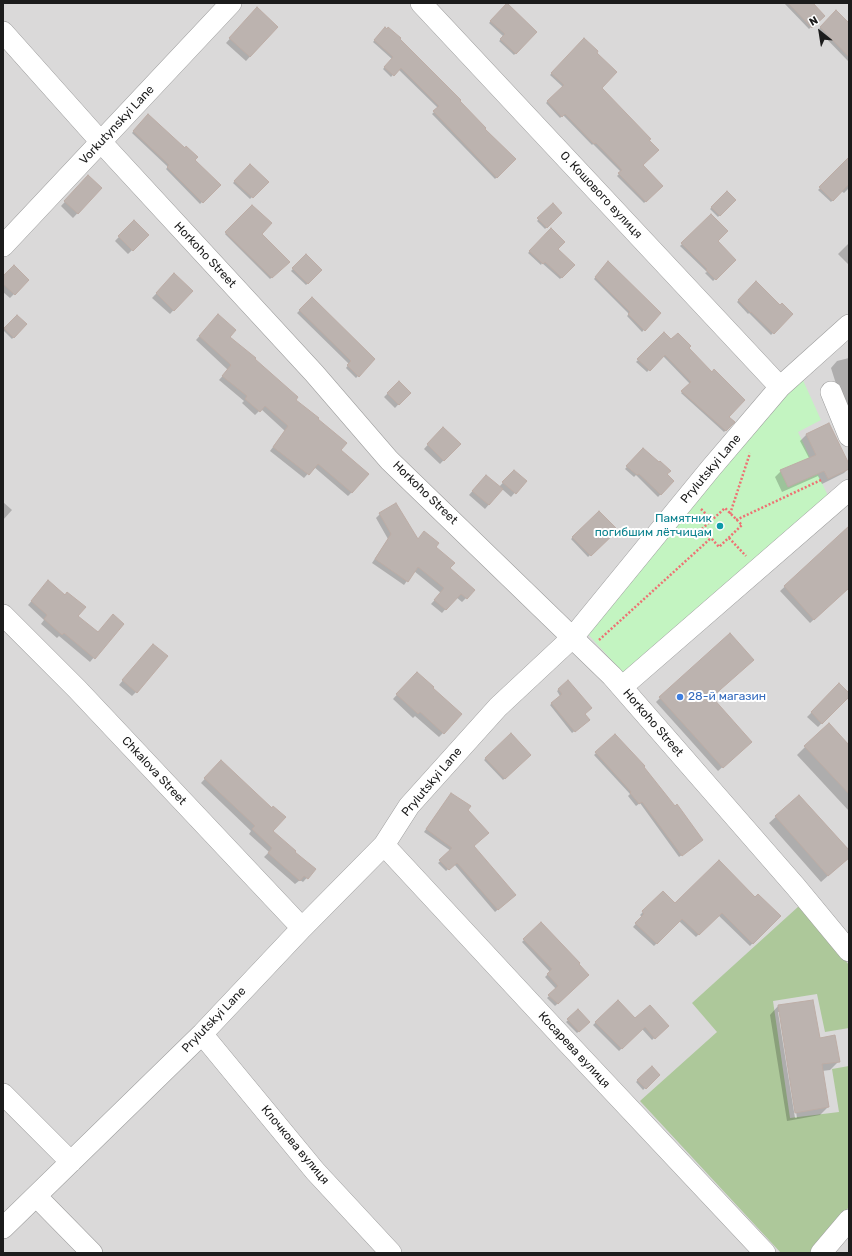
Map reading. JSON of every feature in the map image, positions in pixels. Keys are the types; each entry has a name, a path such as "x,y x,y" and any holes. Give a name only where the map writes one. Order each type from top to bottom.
{"street":[{"name":"Vorkutynskyi Lane","path":"3,246 231,3"},
{"name":"О. Кошового вулиця","path":"421,3 780,387"},
{"name":"Horkoho Street","path":"3,32 314,372 390,460 580,644 622,687 796,887 849,951"},
{"name":"Prylutskyi Lane","path":"3,1228 202,1034 302,928 384,845 409,806 498,707 580,644 711,468 780,387 849,325"},
{"path":"832,392 849,436"},
{"path":"622,687 849,490"},
{"name":"Chkalova Street","path":"3,615 77,689 302,928"},
{"name":"Косарева вулиця","path":"384,845 765,1253"},
{"name":"Клочкова вулиця","path":"202,1034 315,1170 391,1253"},
{"path":"3,1094 71,1162"},
{"path":"36,1196 92,1253"},
{"path":"821,1253 849,1220"}],"path":[{"path":"730,514 751,449"},
{"path":"736,520 821,480"},
{"path":"725,508 730,514 742,525 719,547 702,529 725,508"},
{"path":"580,644 711,538"},
{"path":"729,538 758,569"}],"shaded area":[{"path":"3,3 849,3 849,1253 3,1253"}],"green space":[{"path":"802,378 821,420 798,432 829,498 626,676 586,632 773,406"},
{"path":"799,906 849,965 849,1028 825,1032 817,994 773,1001 790,1118 839,1112 832,1069 849,1066 849,1207 810,1253 781,1253 640,1101 717,1032 692,1003"}],"building":[{"path":"507,3 537,32 516,54 500,39 505,34 490,21"},
{"path":"788,3 813,3 825,16 812,28"},
{"path":"257,7 278,27 250,57 229,38"},
{"path":"836,10 849,23 849,57 820,27"},
{"path":"385,27 387,29 388,27 401,38 400,39 461,100 460,101 486,128 485,129 516,159 497,178 433,111 439,106 401,68 394,76 384,67 393,57 374,40"},
{"path":"584,38 617,72 602,88 651,139 649,140 659,150 643,165 663,186 646,202 618,173 622,170 596,143 594,144 565,114 562,117 547,101 564,85 551,73"},
{"path":"148,114 185,148 186,146 198,157 195,160 221,185 203,203 167,167 169,165 133,131"},
{"path":"849,157 849,184 833,201 819,187"},
{"path":"250,164 269,182 253,198 234,181"},
{"path":"88,175 102,188 78,214 64,201"},
{"path":"727,191 736,200 720,216 711,207"},
{"path":"553,203 562,213 547,228 537,218"},
{"path":"252,205 272,223 262,234 290,262 272,278 225,232"},
{"path":"711,214 728,231 718,241 736,260 716,280 681,243"},
{"path":"134,220 149,235 133,251 118,236"},
{"path":"551,228 565,242 558,249 575,265 562,278 545,262 543,264 529,251"},
{"path":"306,254 322,270 308,284 292,268"},
{"path":"608,261 661,313 645,331 628,314 630,312 595,277"},
{"path":"14,265 29,280 15,295 3,284 3,276"},
{"path":"174,273 193,291 174,311 156,293"},
{"path":"756,281 780,305 782,303 793,314 774,334 738,300"},
{"path":"312,297 375,359 359,377 347,365 351,361 299,310"},
{"path":"218,314 236,330 230,337 256,358 255,359 298,397 296,400 347,443 341,450 369,474 352,493 318,464 309,475 273,447 288,426 265,406 260,412 245,399 247,396 222,376 231,365 199,336"},
{"path":"17,315 27,324 14,338 4,328"},
{"path":"664,332 671,339 678,333 691,346 689,348 712,372 714,369 745,400 729,417 735,422 726,431 681,391 691,382 665,355 650,371 637,359"},
{"path":"399,381 411,393 399,405 387,393"},
{"path":"829,423 849,464 849,469 828,479 824,471 788,487 780,470 816,455 806,434"},
{"path":"443,427 461,444 444,461 427,444"},
{"path":"643,448 671,471 667,474 674,481 661,495 639,474 637,475 626,466"},
{"path":"514,470 527,481 516,494 502,482"},
{"path":"486,475 503,489 489,505 472,491"},
{"path":"396,503 418,539 424,531 439,543 436,547 455,563 450,568 475,590 467,599 461,594 446,610 434,600 444,588 418,567 408,582 375,559 391,534 379,513"},
{"path":"599,511 618,530 591,556 572,537"},
{"path":"849,526 849,588 814,620 784,586"},
{"path":"48,580 65,595 67,592 86,607 78,616 98,632 113,614 124,624 95,659 64,633 62,635 44,619 47,615 31,601"},
{"path":"730,633 754,660 712,697 752,742 723,768 659,697"},
{"path":"153,644 168,656 137,693 122,680"},
{"path":"417,672 462,714 444,734 420,712 418,714 396,694"},
{"path":"568,680 592,708 585,714 590,720 575,732 551,703 562,694 558,689"},
{"path":"839,683 849,693 849,697 822,724 811,712"},
{"path":"829,723 849,745 849,794 804,746"},
{"path":"511,733 531,755 505,779 485,758"},
{"path":"615,734 645,766 644,767 675,806 677,804 703,840 682,856 642,802 639,804 630,793 631,792 595,752"},
{"path":"221,760 272,808 273,806 286,817 273,831 316,869 308,879 304,876 300,881 268,853 272,848 252,829 255,826 204,778"},
{"path":"451,793 471,806 468,810 489,833 474,846 516,895 498,910 457,863 449,870 439,860 452,848 426,829"},
{"path":"799,795 849,850 849,858 828,876 775,816"},
{"path":"719,860 755,897 758,894 781,916 753,944 722,913 699,935 682,919 657,944 635,923 644,914 642,911 663,891 675,903"},
{"path":"541,922 580,963 579,964 589,975 558,1004 548,995 558,986 547,974 552,969 523,939"},
{"path":"618,1000 635,1018 650,1005 669,1026 655,1039 645,1027 622,1049 595,1022"},
{"path":"813,1000 820,1038 835,1035 840,1062 822,1064 829,1107 795,1113 778,1005"},
{"path":"578,1009 590,1022 579,1032 567,1019"},
{"path":"652,1066 660,1075 646,1089 637,1080"}],"place":[{"name":"Памятник погибшим лётчицам","path":"720,526"},
{"name":"28-й магазин","path":"680,697"}]}
